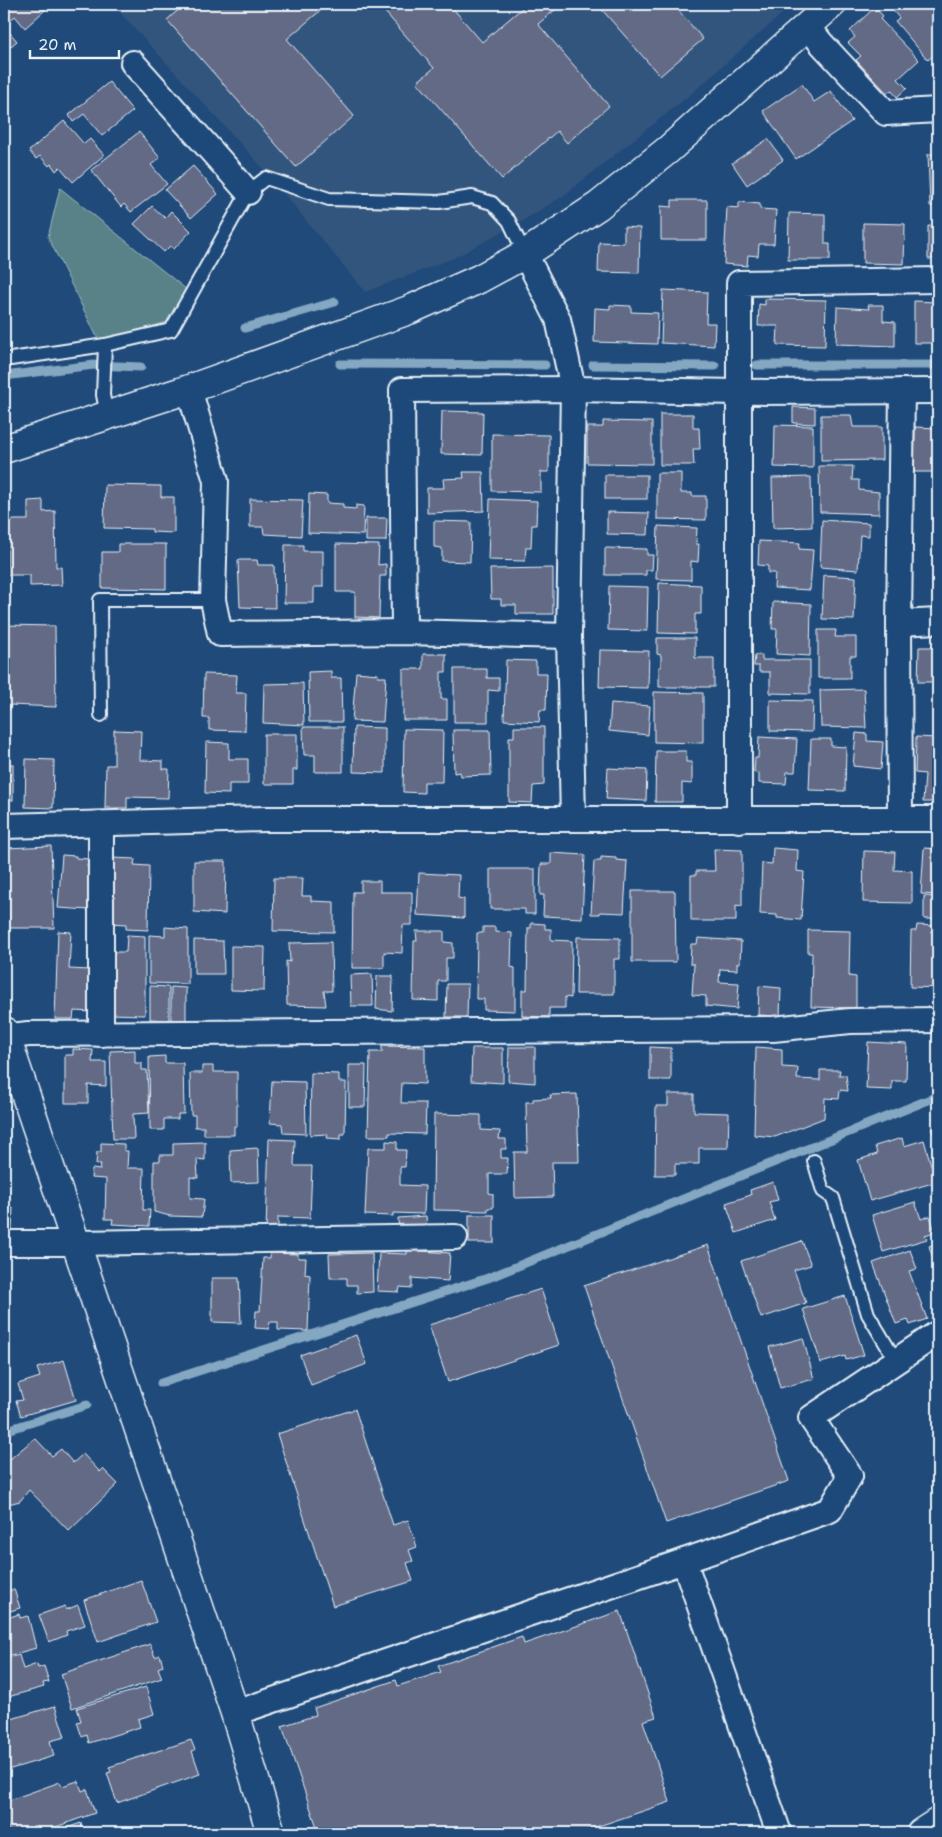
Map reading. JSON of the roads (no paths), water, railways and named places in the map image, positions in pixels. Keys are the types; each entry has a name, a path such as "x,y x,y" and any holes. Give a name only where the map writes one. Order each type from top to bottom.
{"street":[{"path":"4,449 189,389 408,310 479,279 525,254 598,206 669,149 832,4"},
{"path":"808,26 821,44 886,113 938,110"},
{"path":"133,63 248,192"},
{"path":"525,254 558,319 573,389 569,636 573,820"},
{"path":"738,820 739,283 938,280"},
{"path":"189,389 216,481 214,600 220,634 404,632 569,636"},
{"path":"404,632 402,390 938,391"},
{"path":"900,818 899,623 902,392"},
{"path":"899,623 938,621"},
{"path":"4,826 265,819 938,819"},
{"path":"100,824 100,1034"},
{"path":"271,1833 235,1713 124,1389 77,1243 4,1035 773,1029 850,1021 938,1020"},
{"path":"4,1242 77,1243 455,1237"},
{"path":"235,1713 830,1510 850,1476 810,1418 938,1333"},
{"path":"684,1561 779,1833"},
{"path":"922,1833 938,1822"}],"lane":[{"path":"4,360 105,345 171,330 248,192 266,178 329,200 439,202 472,197 492,203 509,221 525,254"},
{"path":"105,345 103,395 106,416"},
{"path":"101,715 100,600 214,600"},
{"path":"814,1161 823,1191 833,1198 868,1314 896,1361"}],"waterway":[{"path":"245,328 335,302"},
{"path":"340,364 545,365"},
{"path":"4,376 94,365 141,367"},
{"path":"593,365 715,366"},
{"path":"757,365 938,365"},
{"path":"161,1383 488,1278 938,1096"},
{"path":"4,1431 87,1405"}]}
